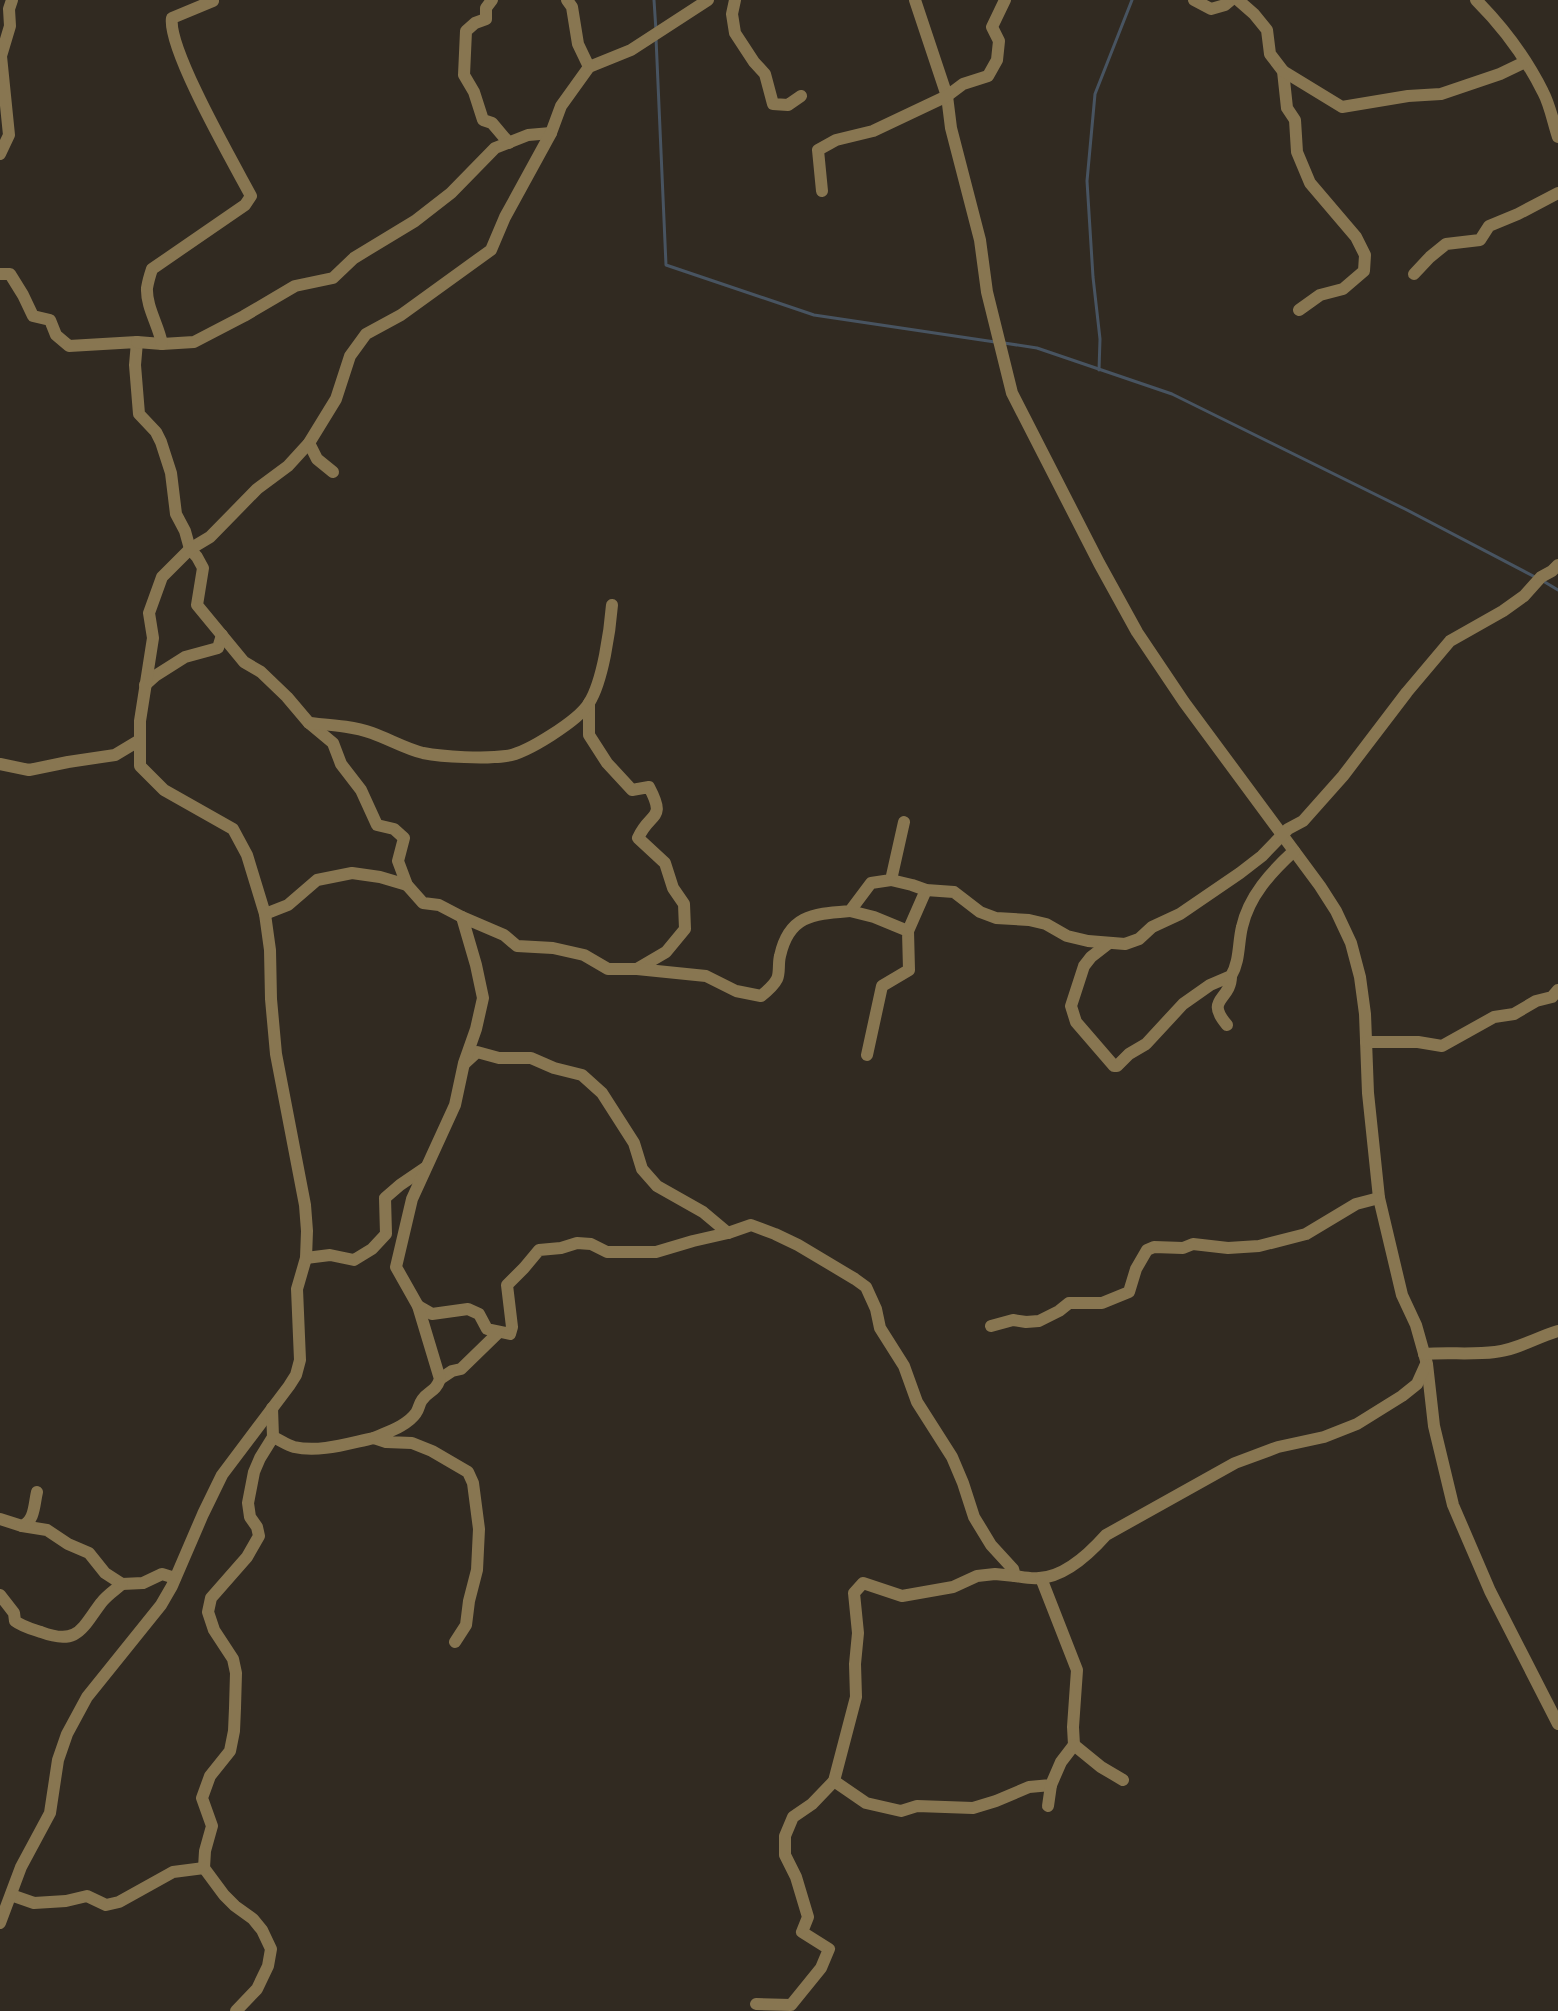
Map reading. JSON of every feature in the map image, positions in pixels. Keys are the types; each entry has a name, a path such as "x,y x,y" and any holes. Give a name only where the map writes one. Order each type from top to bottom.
{"street":[{"path":"0,154 9,135 1,56 10,26 9,9 12,0"},
{"path":"162,344 159,329 150,309 147,290 152,269 245,206 250,196 199,96 180,55 171,26 172,18 214,0"},
{"path":"492,0 486,8 486,19 475,23 466,31 464,75 474,92 483,120 492,123 509,143"},
{"path":"567,0 573,7 578,44 589,67"},
{"path":"0,1923 21,1867 50,1813 58,1760 67,1734 87,1697 161,1605 176,1578 222,1475 296,1375 300,1360 297,1289 306,1258 305,1205 276,1054 271,999 270,950 265,914 247,855 233,829 165,790 140,766 140,721 153,638 149,613 162,577 190,549 210,537 257,489 288,466 309,443 336,399 350,356 366,334 401,315 491,250 505,217 551,133 561,106 589,67 631,50 708,0"},
{"path":"735,0 732,14 735,33 765,74 773,104 788,105 801,96"},
{"path":"915,0 947,96 951,129 980,240 987,292 1012,393 1098,563 1137,632 1184,702 1320,886 1336,911 1351,943 1360,978 1368,1093 1379,1198 1402,1295 1416,1325 1425,1359 1434,1426 1453,1505 1490,1590 1558,1724"},
{"path":"822,191 819,150 836,140 873,130 947,96 963,84 988,76 997,60 999,41 992,27 1005,0"},
{"path":"1194,0 1211,9 1225,5 1231,0"},
{"path":"1238,0 1267,30 1270,54 1283,71 1342,107 1442,93 1500,74 1526,62"},
{"path":"1476,0 1493,17 1526,62 1544,93 1558,136"},
{"path":"1283,71 1287,108 1295,120 1297,152 1310,183 1345,222 1365,255 1364,271 1343,289 1320,295 1299,310"},
{"path":"0,274 10,274 33,316 50,320 56,335 69,346 137,342 162,344 195,342 295,286 333,278 354,258 415,221 451,192 495,148 528,135 551,133"},
{"path":"1414,274 1446,244 1480,240 1489,226 1558,193"},
{"path":"137,342 135,365 139,414 156,432 161,442 171,473 176,514 185,531 190,549 202,568 196,605 244,662 261,672 309,723 333,743 341,764 362,790 376,825 394,830 404,838 398,861 407,885 423,903 439,905 504,935 517,946 553,948 584,955 608,969 637,969 706,976 736,991 761,996 777,979 780,956 788,934 801,919 850,910 908,931"},
{"path":"309,443 317,459 333,472"},
{"path":"850,910 871,883 891,880 926,890 954,892 980,912 996,918 1029,920 1046,924 1067,936 1088,941 1125,944 1139,939 1152,927 1180,914 1240,873 1262,856 1288,829 1303,821 1343,776 1450,640 1510,606 1524,596 1541,577 1558,565"},
{"path":"612,605 610,630 599,677 589,703 589,735 607,764 632,790 649,787 657,803 656,816 642,829 638,838 665,863 673,888 684,904 685,929 666,952 637,969"},
{"path":"145,685 185,657 218,648 222,635"},
{"path":"309,723 369,732 421,752 445,755 507,756 535,745 562,728 589,703"},
{"path":"0,764 30,770 115,755 140,740"},
{"path":"891,880 904,822"},
{"path":"1227,1025 1217,1012 1217,1007 1230,987 1238,963 1242,925 1250,903 1276,867 1294,851"},
{"path":"265,914 288,905 317,880 352,873 380,877 407,885"},
{"path":"867,1054 882,986 909,970 908,931 926,890"},
{"path":"440,1378 418,1306 396,1267 412,1199 455,1105 464,1063 476,1029 483,998 462,917"},
{"path":"1109,944 1091,957 1084,966 1071,1006 1076,1022 1114,1066 1146,1044 1183,1004 1210,985 1232,976"},
{"path":"1366,1042 1418,1042 1442,1046 1494,1017 1514,1014 1536,1001 1551,997 1558,990"},
{"path":"464,1063 477,1052 499,1058 531,1058 554,1068 582,1075 602,1093 634,1143 642,1168 657,1186 703,1212 728,1233"},
{"path":"306,1258 330,1255 354,1260 372,1249 386,1234 384,1198 425,1168"},
{"path":"991,1326 1012,1320 1039,1321 1069,1303 1102,1303 1129,1292 1136,1269 1147,1250 1154,1247 1183,1248 1193,1244 1228,1248 1259,1246 1306,1234 1356,1204 1379,1198"},
{"path":"418,1306 432,1314 468,1310 479,1314 487,1329 510,1334 512,1327 507,1285 539,1250 561,1248 577,1243 591,1244 607,1252 656,1252 693,1240 751,1226 775,1234 798,1245 866,1287 876,1309 880,1328 904,1366 917,1402 952,1457 974,1516 992,1545 1013,1569 1015,1576"},
{"path":"1425,1359 1497,1353 1558,1331"},
{"path":"273,1437 305,1449 336,1446 374,1438 414,1417 420,1401 436,1388 440,1378 461,1369 499,1332"},
{"path":"756,2004 791,2006 821,1968 830,1949 802,1932 808,1917 796,1877 785,1855 785,1836 793,1817 812,1804 834,1781 856,1697 855,1664 858,1633 854,1593 863,1583 902,1596 953,1587 977,1576 995,1574 1041,1578 1069,1568 1093,1550 1106,1535 1235,1463 1278,1447 1324,1437 1357,1424 1417,1384 1425,1359"},
{"path":"236,2011 257,1989 268,1966 271,1949 262,1930 253,1919 229,1900 204,1868 212,1826 202,1798 210,1776 230,1751 234,1731 236,1672 233,1659 214,1630 208,1612 211,1598 247,1557 259,1536 257,1527 250,1517 248,1503 254,1472 273,1437 272,1408"},
{"path":"374,1438 386,1442 412,1443 432,1450 468,1472 473,1483 479,1529 477,1570 466,1624 455,1642"},
{"path":"22,1526 28,1524 32,1518 37,1492"},
{"path":"0,1519 22,1526 47,1530 68,1544 88,1553 105,1573 122,1584 143,1583 162,1574 176,1578"},
{"path":"1041,1578 1077,1670 1072,1727 1074,1745 1047,1785 1048,1802"},
{"path":"0,1594 14,1613 15,1621 21,1625 48,1636 74,1635 81,1632 102,1601 122,1584"},
{"path":"1074,1745 1101,1767 1123,1780"},
{"path":"834,1781 866,1803 901,1811 917,1806 973,1808 996,1802 1029,1786 1047,1785"},
{"path":"10,1895 34,1903 66,1902 87,1896 106,1905 119,1902 173,1872 204,1868"}],"waterway":[{"path":"654,0 656,31"},
{"path":"1099,370 1100,339 1093,277 1087,181 1095,94 1132,0"},
{"path":"656,38 666,265 814,315 995,342"},
{"path":"1004,343 1037,348 1172,394 1405,509 1537,578"},
{"path":"1543,581 1558,590"}]}
